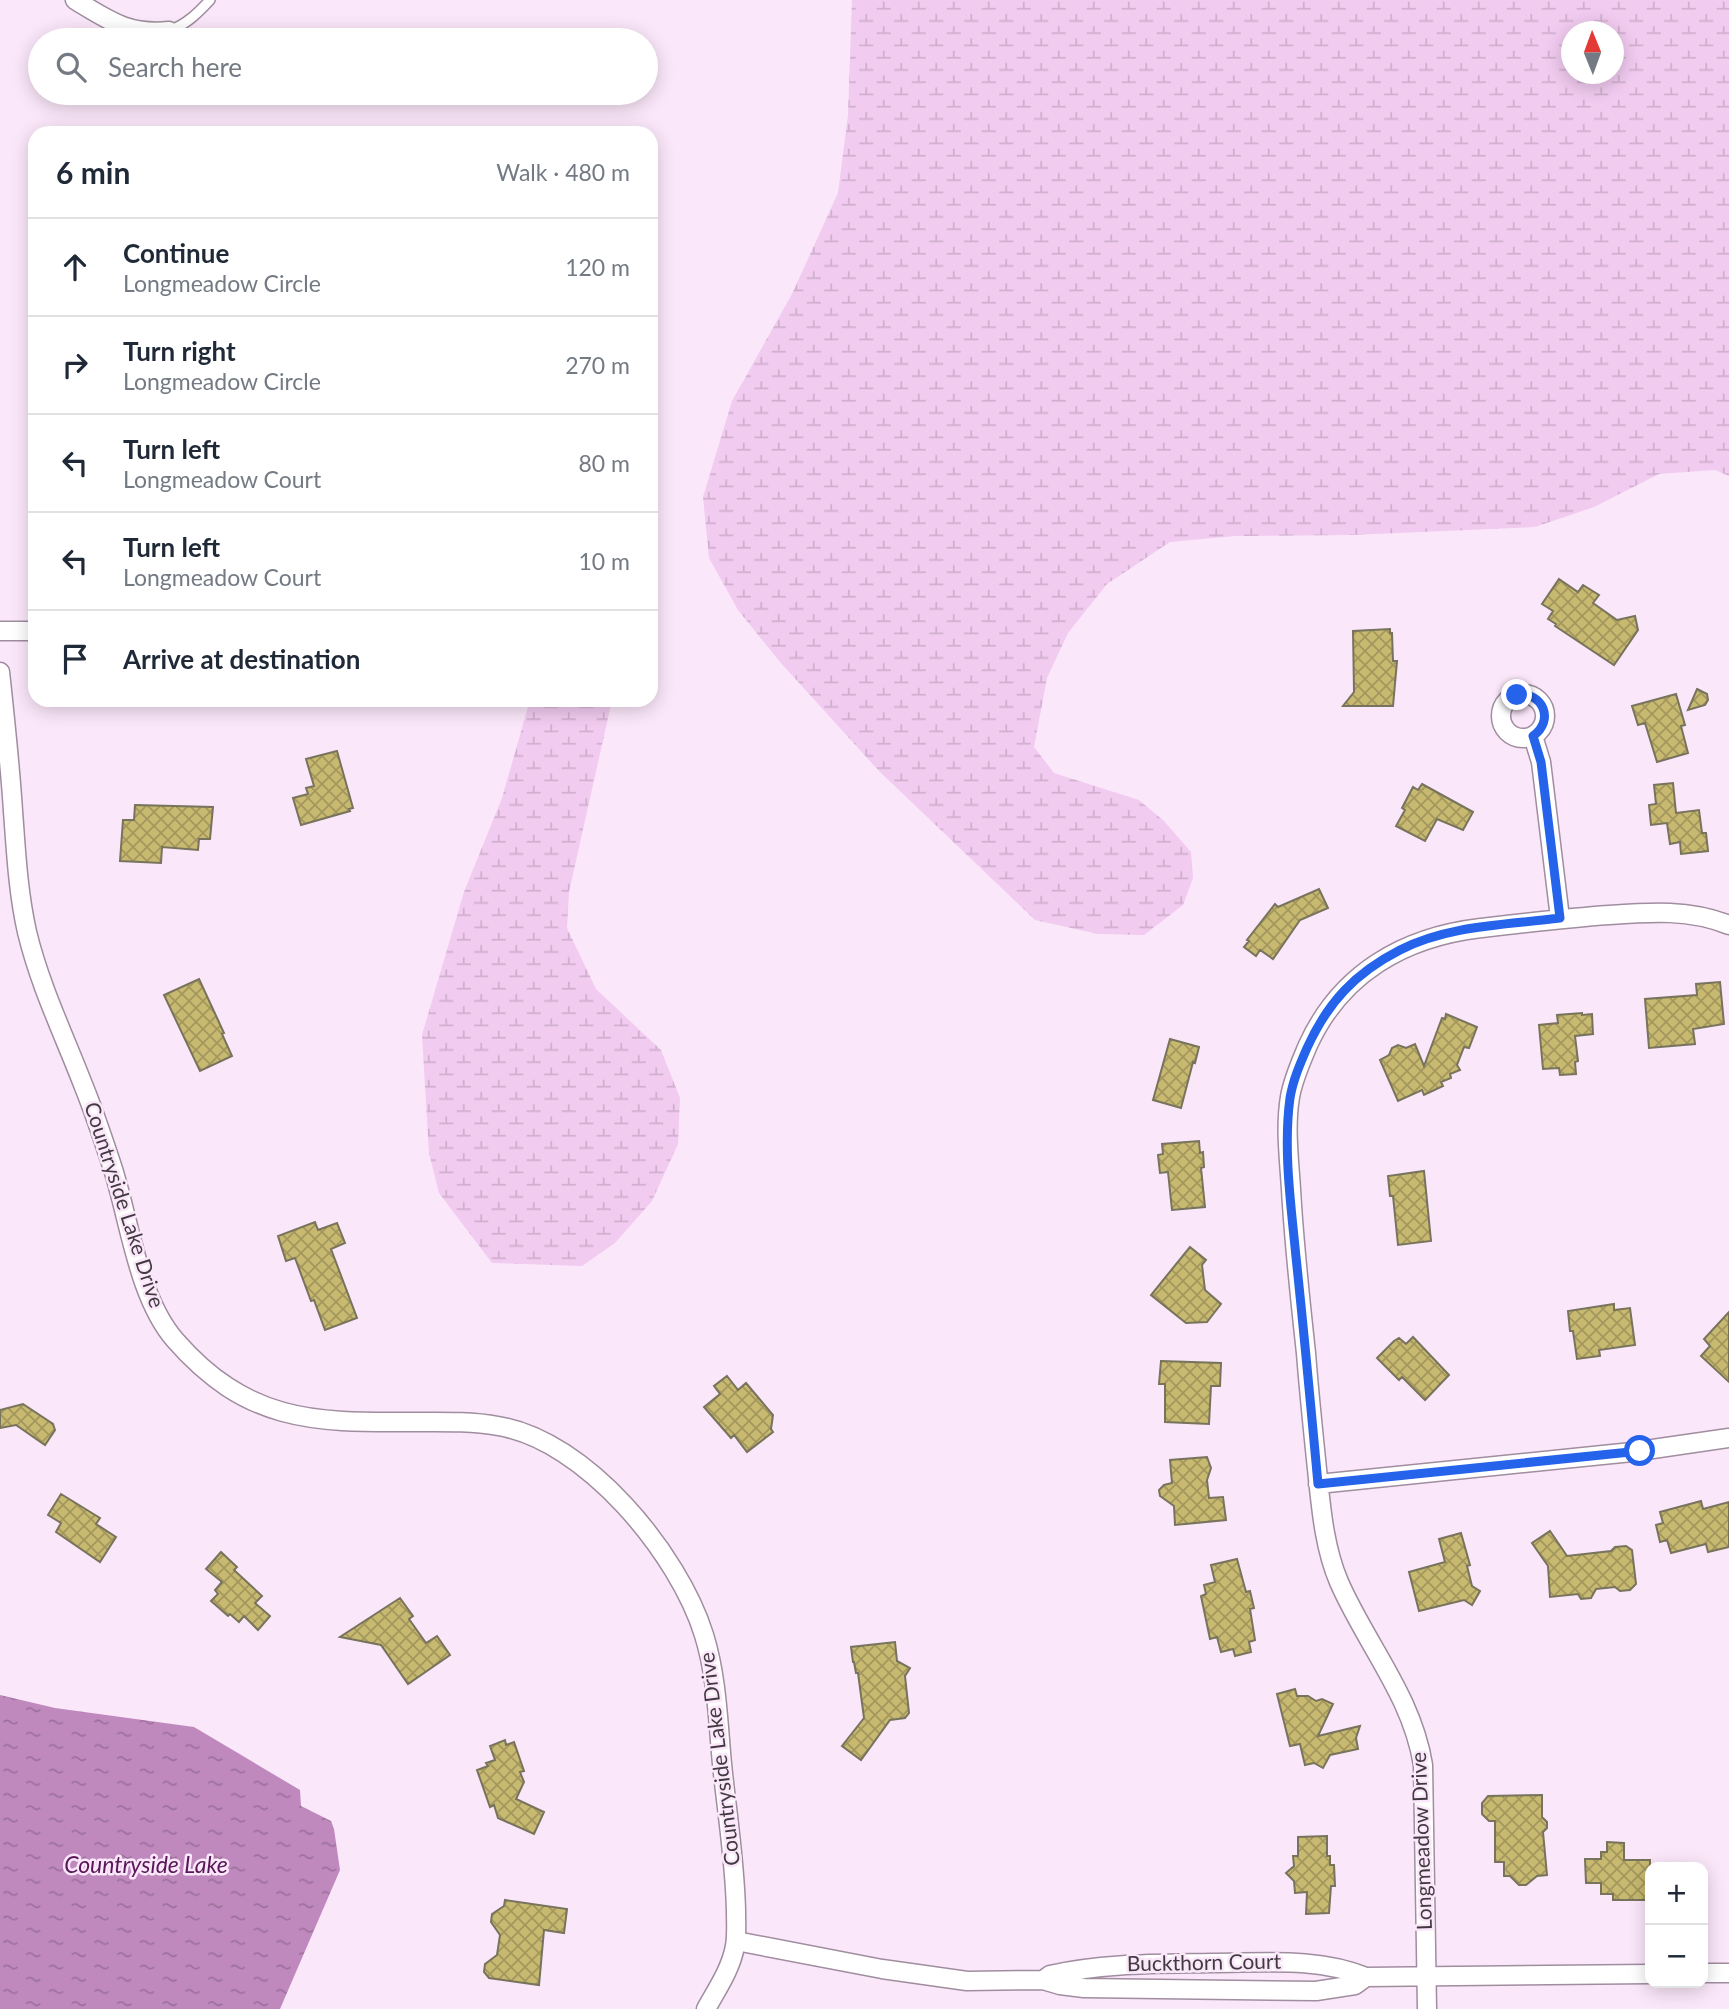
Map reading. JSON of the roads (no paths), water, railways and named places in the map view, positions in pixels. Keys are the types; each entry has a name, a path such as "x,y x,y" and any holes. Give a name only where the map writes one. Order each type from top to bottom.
{"street":[{"path":"75,0 127,28"},
{"path":"0,631 28,631"},
{"name":"Countryside Lake Drive","path":"0,672 18,874 28,935 46,994 85,1089 105,1148 143,1275 154,1305 167,1327 183,1347 228,1389 273,1411 316,1419 365,1423 465,1422 502,1426 530,1434 569,1456 594,1475 634,1516 683,1587 695,1610 710,1659 718,1703 735,1888 736,1941 724,1977 705,2009"},
{"path":"1533,736 1541,762 1560,918"},
{"name":"Longmeadow Drive","path":"1427,2009 1423,1765 1418,1739 1397,1688 1339,1582 1328,1546 1318,1484 1287,1139 1290,1097 1298,1066 1317,1027 1342,991 1365,971 1425,939 1463,930 1560,918 1646,912 1701,916 1729,925"},
{"path":"1318,1484 1632,1452 1729,1438"},
{"name":"Buckthorn Court","path":"736,1941 882,1969 967,1981 1043,1980 1060,1986 1084,1988 1316,1991 1355,1984 1366,1978"},
{"name":"Buckthorn Court","path":"1043,1980 1050,1975 1112,1964 1288,1962 1350,1971 1366,1978 1645,1974"},
{"path":"1708,1973 1729,1973"}],"lane":[{"path":"175,28 194,17 210,0"}],"water":[{"name":"Countryside Lake","path":"0,1695 55,1708 194,1727 300,1790 301,1806 331,1821 340,1870 280,2009 0,2009"}]}
